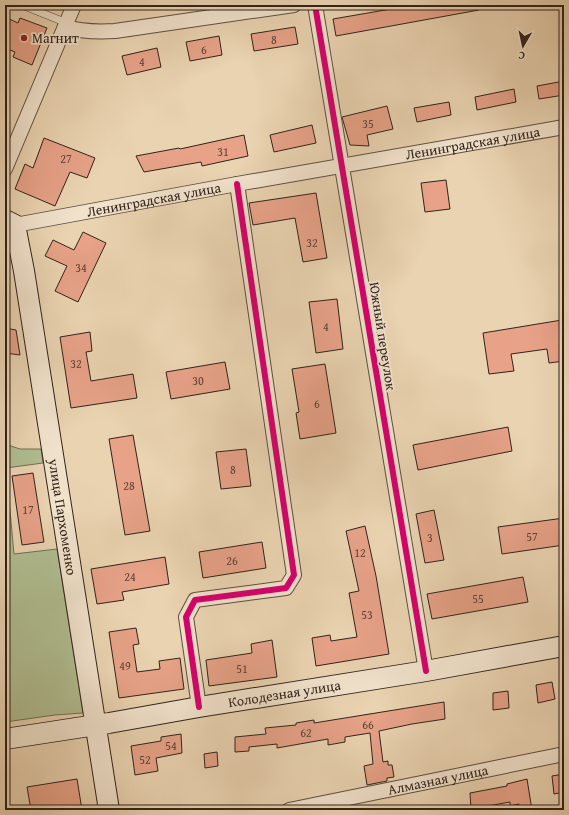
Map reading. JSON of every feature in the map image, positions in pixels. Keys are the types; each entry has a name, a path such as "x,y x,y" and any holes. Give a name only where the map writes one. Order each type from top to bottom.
{"street":[{"path":"5,169 74,5"},
{"path":"66,25 78,30 91,32 115,31 294,5"},
{"name":"Южный переулок","path":"315,5 426,671"},
{"name":"Ленинградская улица","path":"10,222 564,127"},
{"path":"199,707 186,617 195,600 286,588 294,574 237,184"},
{"name":"улица Пархоменко","path":"10,222 27,286 109,810"},
{"name":"Колодезная улица","path":"5,739 426,671 564,646"},
{"name":"Алмазная улица","path":"289,810 564,754"}],"lane":[{"path":"22,5 66,25"}],"green space":[{"path":"5,444 20,449 41,449 43,463 6,468 14,554 57,549 83,713 55,715 5,722"}],"building":[{"path":"405,5 479,5 479,10 336,36 333,19 391,9"},
{"name":"Магнит","path":"5,17 18,23 20,18 47,28 32,65 13,57 15,52 5,48"},
{"path":"295,27 298,44 254,51 251,34"},
{"path":"219,36 222,55 190,61 186,42"},
{"path":"157,48 161,67 127,75 122,56"},
{"path":"564,81 564,95 539,99 537,86"},
{"path":"514,89 516,102 477,110 475,97"},
{"path":"449,102 451,115 417,122 414,108"},
{"path":"387,106 393,129 367,135 369,146 350,145 342,117"},
{"path":"312,125 316,143 274,152 270,135"},
{"path":"244,135 248,156 202,166 201,162 144,172 136,156 180,149"},
{"path":"44,138 95,158 87,178 70,172 55,206 15,189 25,164 33,168"},
{"path":"446,180 450,209 425,212 421,183"},
{"path":"316,193 327,258 303,262 295,218 253,225 249,203"},
{"path":"83,232 106,243 78,302 55,291 67,266 45,256 53,240 74,250"},
{"path":"337,299 343,349 316,353 309,302"},
{"path":"562,320 564,336 564,361 549,363 547,349 511,354 514,371 489,374 483,333"},
{"path":"5,328 16,330 20,355 5,353"},
{"path":"90,332 92,351 86,352 91,381 133,374 137,398 71,408 60,337"},
{"path":"225,362 230,389 171,399 166,372"},
{"path":"325,364 336,433 300,439 296,413 299,412 292,369"},
{"path":"508,427 512,451 418,470 413,445"},
{"path":"133,435 150,531 125,535 109,439"},
{"path":"246,449 251,486 221,489 216,452"},
{"path":"33,473 44,542 22,545 12,476"},
{"path":"434,510 444,560 425,563 416,514"},
{"path":"564,518 564,545 502,554 498,527"},
{"path":"365,526 376,576 389,654 316,666 312,638 330,635 331,641 357,637 349,593 359,591 346,531"},
{"path":"262,542 266,568 203,578 199,552"},
{"path":"165,557 169,584 122,592 124,600 97,604 91,569"},
{"path":"523,577 528,602 432,619 427,594"},
{"path":"136,628 139,644 133,645 137,672 160,669 159,661 180,658 184,689 119,698 109,632"},
{"path":"272,640 277,677 209,686 206,660 252,653 251,644"},
{"path":"552,682 555,699 538,703 536,685"},
{"path":"508,691 509,708 493,710 493,693"},
{"path":"444,702 445,719 379,731 383,762 388,761 388,765 392,765 394,777 387,778 387,781 367,785 364,766 373,764 370,733 345,737 345,742 328,745 328,739 277,748 277,744 249,747 249,751 235,752 235,737 266,734 265,728 296,725 296,723 314,720 314,723"},
{"path":"181,734 182,753 156,758 158,771 135,775 131,746 161,741 161,737"},
{"path":"217,752 218,766 205,768 204,754"},
{"path":"564,774 564,792 554,794 552,776"},
{"path":"77,779 82,810 31,810 27,787"},
{"path":"527,779 532,810 520,810 519,804 510,806 510,802 471,809 470,793 507,786 507,784"}],"cycle path":[{"path":"315,5 426,671"},
{"path":"199,707 186,617 195,600 286,588 294,575 237,184"}],"place":[{"name":"Магнит","path":"24,38"}]}
